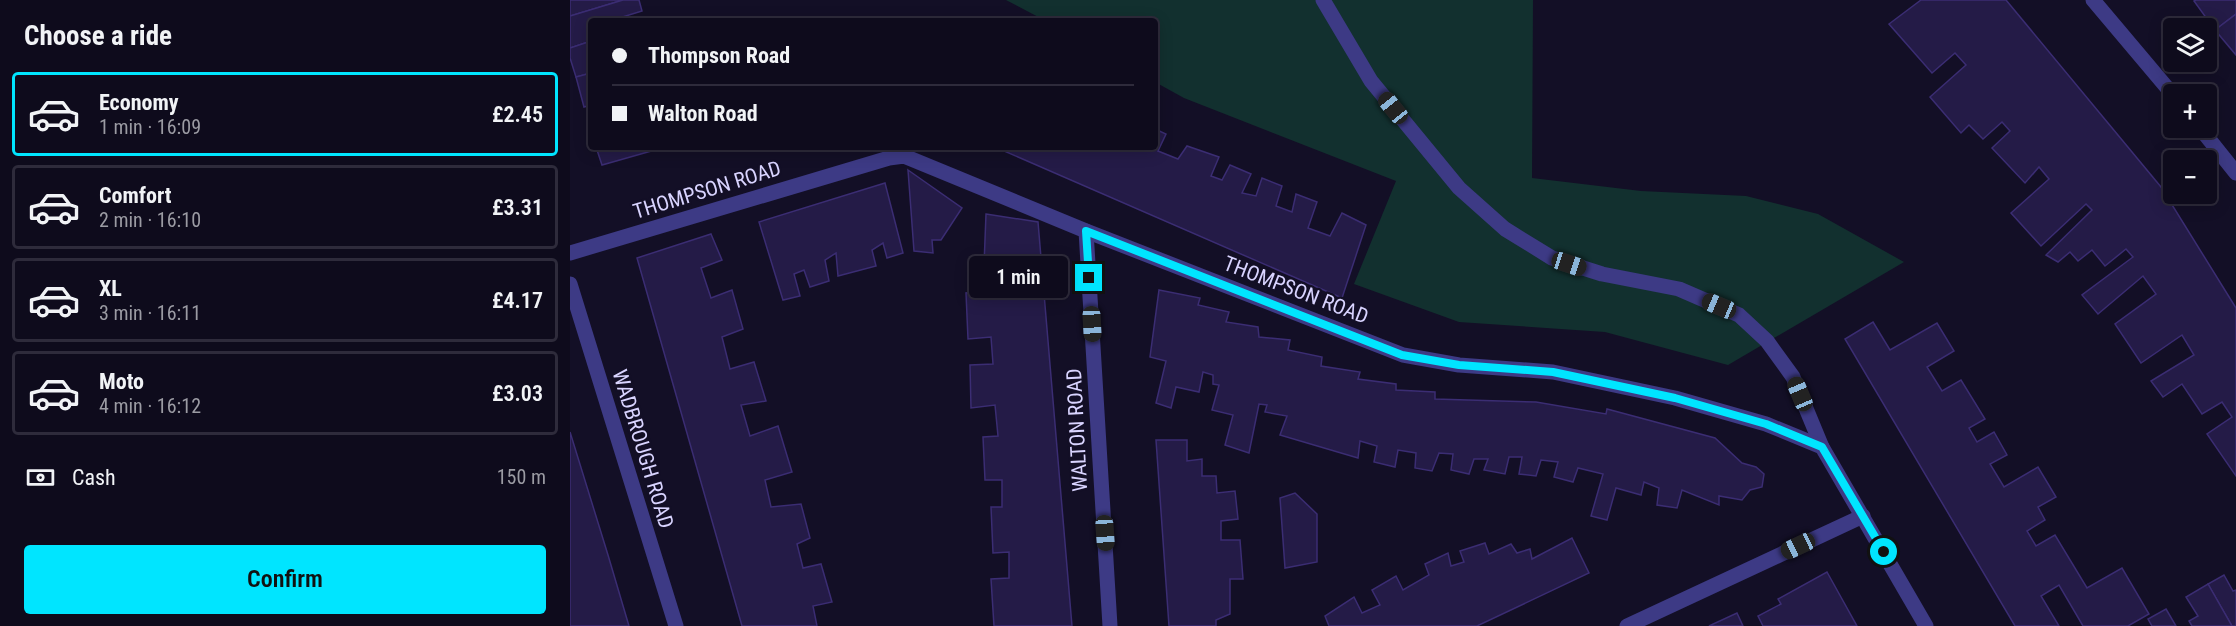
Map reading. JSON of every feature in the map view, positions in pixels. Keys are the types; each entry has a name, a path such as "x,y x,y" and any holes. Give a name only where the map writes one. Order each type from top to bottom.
{"street":[{"path":"1323,0 1371,81 1467,195 1505,229 1552,258 1602,274 1679,289 1739,315 1767,341 1793,377 1822,447 1926,626"},
{"path":"2093,0 2164,84"},
{"path":"2208,138 2236,173"},
{"name":"THOMPSON ROAD","path":"570,254 889,158 904,156 1086,231 1402,355 1459,365 1553,372 1675,398 1766,424 1822,447"},
{"name":"WALTON ROAD","path":"1086,231 1110,626"},
{"name":"WADBROUGH ROAD","path":"570,284 676,626"},
{"path":"1628,626 1863,516"}],"green space":[{"path":"1006,0 1533,0 1532,178 1641,191 1746,196 1818,214 1904,262 1728,365 1605,332 1459,322 1354,284 1396,181 1184,98 1158,84 1158,18 1040,18"}],"building":[{"path":"570,0 623,0 570,16"},
{"path":"623,0 639,0 642,11 619,18 588,18 588,42 570,48 570,16"},
{"path":"1921,0 2006,0 2161,187 2163,204 2172,204 2236,308 2236,476 2207,434 2232,417 2222,402 2202,414 2182,384 2163,397 2151,381 2194,355 2182,335 2141,363 2115,324 2156,294 2143,276 2098,314 2082,295 2133,257 2126,249 2105,266 2092,250 2078,261 2070,252 2058,262 2046,255 2092,210 2086,204 2041,246 2011,213 2049,179 2039,167 2025,183 1992,148 2010,131 2002,122 1983,139 1969,125 1961,133 1930,97 1966,65 1955,53 1932,73 1889,24"},
{"path":"2236,0 2236,14 2217,28 2217,18 2206,18 2194,1"},
{"path":"2236,14 2236,55 2217,32 2217,28"},
{"path":"588,42 588,74 576,77 570,58 570,48"},
{"path":"588,74 588,106 584,107 576,77"},
{"path":"1158,130 1166,134 1158,151 1178,159 1187,146 1219,157 1211,176 1222,180 1230,165 1251,174 1242,193 1256,196 1262,178 1282,186 1276,206 1292,212 1296,194 1317,202 1308,228 1330,236 1342,213 1366,225 1342,298 1002,150 1158,150"},
{"path":"597,150 655,150 602,165"},
{"path":"908,170 962,208 941,240 932,240 933,253 914,251"},
{"path":"885,183 903,253 887,258 883,243 872,250 876,266 838,276 836,253 825,260 829,281 810,287 804,270 794,274 800,296 783,300 759,222"},
{"path":"986,214 1038,222 1072,626 994,626 991,579 1009,578 1009,552 993,553 991,507 1002,507 1002,480 985,480 983,437 998,436 995,405 971,408 970,365 993,364 991,337 968,339 966,293 983,291"},
{"path":"711,234 722,260 701,268 711,298 732,290 743,329 722,337 730,369 754,362 766,401 741,405 750,436 778,426 792,472 765,480 771,507 801,504 810,538 797,544 803,568 821,564 832,602 813,606 817,626 742,626 637,258"},
{"path":"1159,290 1200,298 1198,305 1229,312 1226,322 1258,327 1259,337 1290,340 1288,350 1322,357 1321,366 1360,372 1358,379 1396,384 1396,390 1435,392 1435,399 1536,402 1606,414 1607,409 1715,438 1742,463 1756,467 1764,474 1762,487 1750,490 1742,500 1719,496 1719,505 1682,490 1677,508 1657,505 1659,488 1644,482 1641,495 1616,488 1607,520 1591,516 1603,474 1578,468 1573,482 1554,477 1558,462 1541,460 1536,476 1519,474 1522,457 1509,457 1505,474 1484,470 1488,459 1474,459 1469,474 1451,470 1453,454 1439,453 1432,471 1415,468 1416,453 1398,450 1395,467 1374,462 1377,446 1360,441 1358,458 1280,435 1287,416 1265,412 1267,405 1259,404 1249,453 1225,445 1233,415 1212,410 1219,385 1213,384 1213,375 1203,372 1199,392 1176,387 1171,408 1156,403 1166,361 1150,357"},
{"path":"1873,322 1890,350 1937,323 1954,351 1927,367 1942,391 1961,380 1985,419 1969,428 1977,442 1994,432 2007,455 1990,464 2004,487 2038,467 2056,497 2038,507 2045,520 2027,531 2036,546 2055,535 2087,588 2122,568 2149,614 2128,626 2083,626 2059,585 2041,596 2059,626 2015,626 1845,339"},
{"path":"570,432 608,555 629,626 570,626"},
{"path":"1156,440 1187,440 1187,461 1202,459 1202,476 1216,476 1217,493 1235,491 1238,519 1221,521 1221,540 1240,540 1243,579 1230,579 1230,614 1216,620 1216,626 1169,626"},
{"path":"1295,493 1317,514 1317,562 1285,568 1280,498"},
{"path":"1572,538 1589,573 1477,626 1329,626 1325,616 1354,597 1362,613 1380,605 1372,590 1396,576 1403,590 1429,575 1425,564 1448,553 1451,566 1464,562 1460,551 1485,543 1489,554 1511,544 1517,553 1530,549 1532,559"},
{"path":"1827,572 1857,626 1763,626 1758,616 1781,604 1778,599"},
{"path":"2224,575 2233,591 2236,590 2236,626 2232,626 2208,584"},
{"path":"2208,584 2232,626 2192,626 2189,621 2198,616 2186,597"},
{"path":"2166,609 2176,626 2152,626 2148,619"},
{"path":"1737,613 1743,626 1709,626"}],"route":[{"path":"1089,278 1086,231 1402,355 1459,365 1553,372 1675,398 1766,424 1822,447 1884,552"}]}
